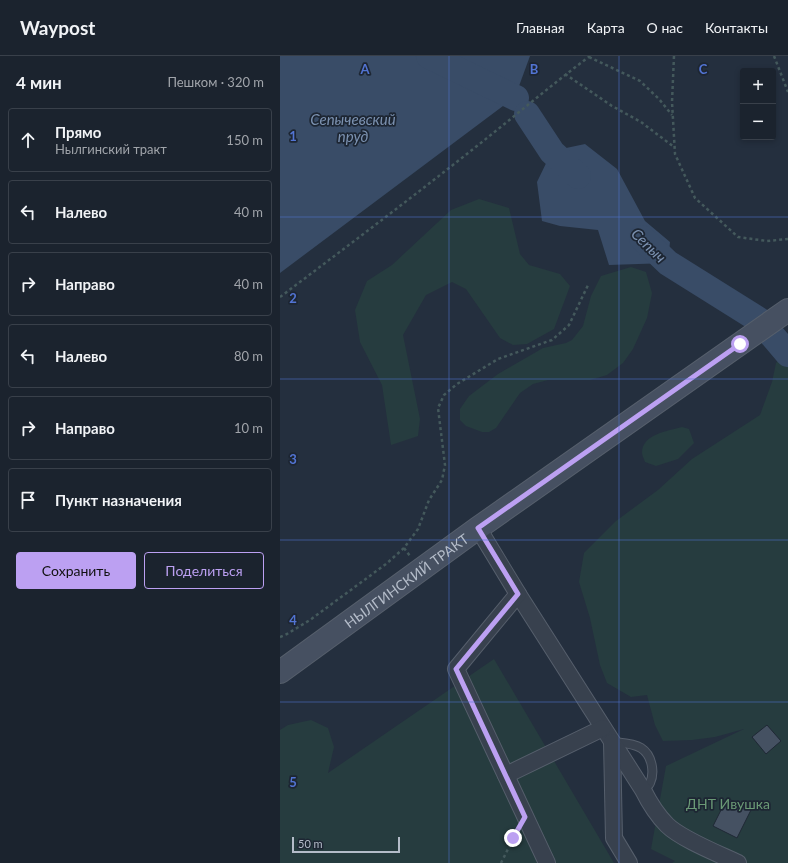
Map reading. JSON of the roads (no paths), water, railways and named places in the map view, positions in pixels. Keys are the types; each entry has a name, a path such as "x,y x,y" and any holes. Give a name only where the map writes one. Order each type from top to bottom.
{"main road":[{"name":"НЫЛГИНСКИЙ ТРАКТ","path":"280,672 478,528 787,311"}],"street":[{"path":"478,528 650,803 668,826 687,838 738,863"},
{"path":"518,594 456,669 525,817 542,862"},
{"path":"506,775 603,728"},
{"path":"612,742 614,838 629,863"}],"lane":[{"path":"612,742 628,744 641,748 647,754 651,762 652,772 650,784 643,790"}],"water":[{"name":"Сепычевский пруд","path":"280,56 530,56 515,97 280,273"},
{"path":"585,144 617,169 645,221 670,242 668,263 609,265 598,230 560,226 542,221 537,182 552,151"}],"waterway":[{"name":"Сепыч","path":"429,56 516,98"},
{"name":"Сепыч","path":"527,114 552,152 578,176"},
{"name":"Сепыч","path":"642,238 668,263 759,320 788,354"}],"park label":[{"name":"ДНТ Ивушка","path":"728,803"}]}
